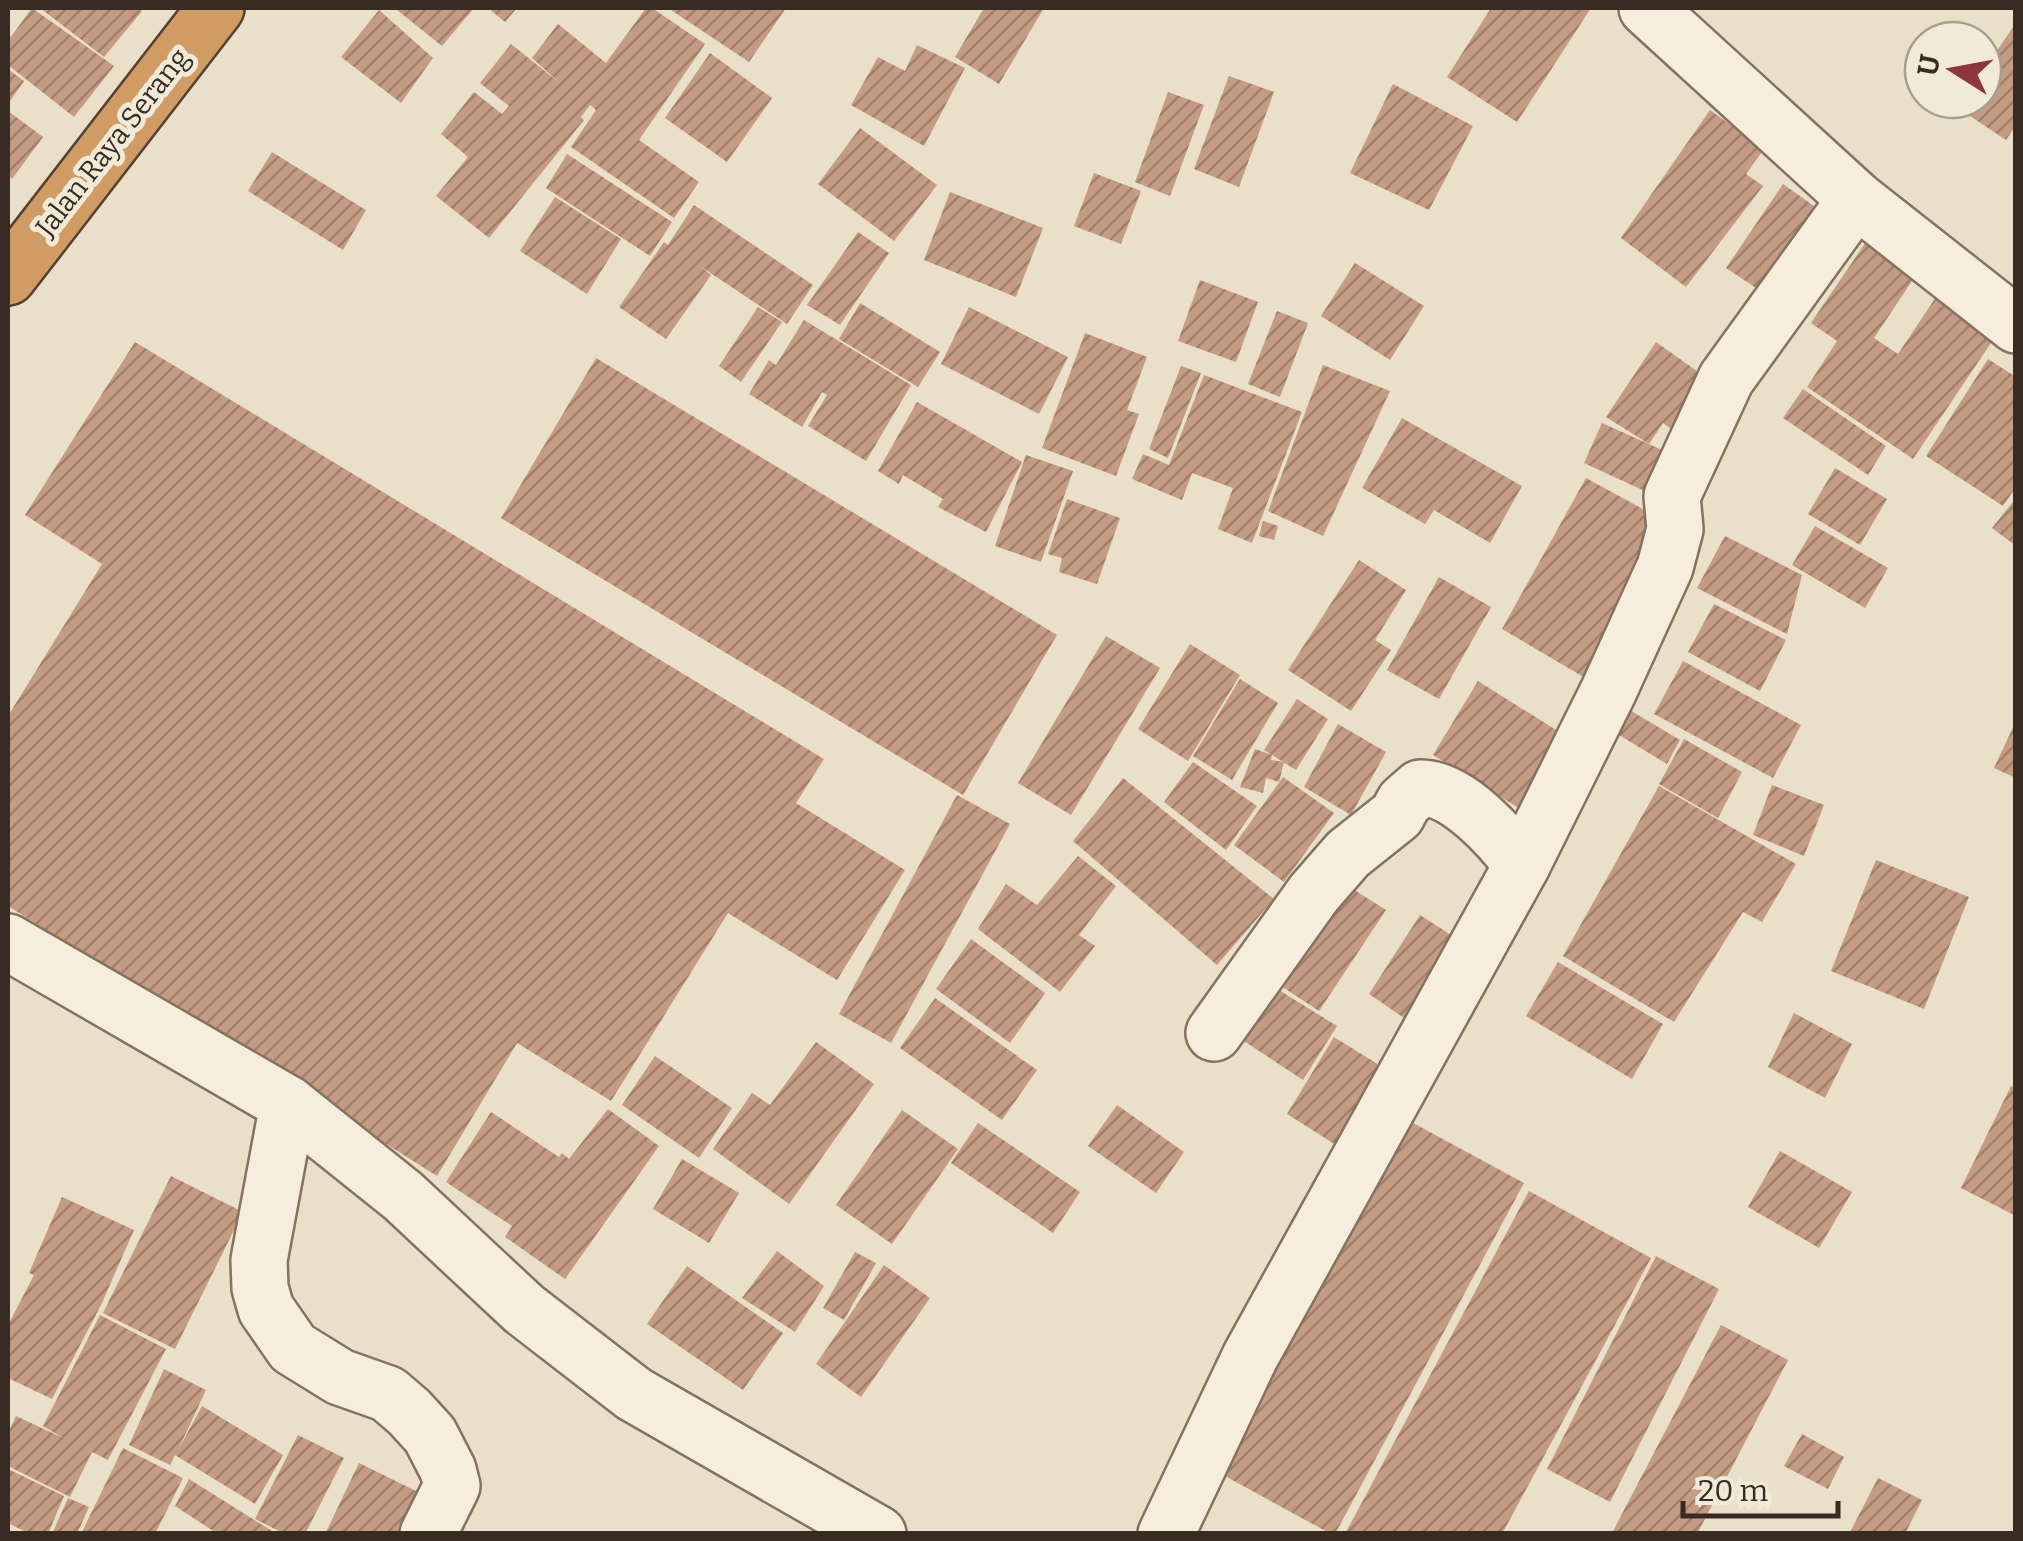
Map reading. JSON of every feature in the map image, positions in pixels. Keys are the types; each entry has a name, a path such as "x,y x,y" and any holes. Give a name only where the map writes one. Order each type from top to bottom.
{"highway":[{"name":"Jalan Raya Serang","path":"8,277 216,8"}],"street":[{"path":"1646,8 1856,198 2016,326"},
{"path":"1166,1534 1250,1357 1522,865 1666,567 1675,530 1672,496 1726,380 1856,198"},
{"path":"1214,1032 1314,893 1348,854 1397,815 1404,802 1420,788 1441,793 1498,833 1522,865"},
{"path":"8,942 288,1104 402,1196 524,1309 634,1394 878,1534"},
{"path":"288,1104 260,1260 260,1288 266,1309 293,1348 340,1377 388,1394 430,1435 452,1486 428,1534"}],"building":[{"path":"32,8 114,66 74,117 8,65 8,41"},
{"path":"40,8 137,8 142,11 104,57"},
{"path":"399,8 474,8 442,46"},
{"path":"488,8 517,8 505,22"},
{"path":"646,8 652,8 705,44 639,140 699,182 674,218 571,147 596,110 590,105 581,117 584,120 489,238 436,196 468,157 441,134 474,92 502,114 509,106 480,83 511,44 561,84 532,58 558,24 606,63"},
{"path":"668,8 786,8 749,62"},
{"path":"984,8 1044,8 999,84 955,57"},
{"path":"1491,8 1591,8 1517,122 1447,77"},
{"path":"379,10 433,58 401,103 341,57"},
{"path":"2016,23 2016,125 2006,140 1976,120 2003,120 2003,42"},
{"path":"917,45 965,68 924,146 851,105 878,57 905,71"},
{"path":"710,53 772,98 727,162 665,118"},
{"path":"8,69 24,81 8,104"},
{"path":"1229,76 1274,92 1239,187 1194,169"},
{"path":"1393,84 1473,126 1429,210 1350,173"},
{"path":"1168,92 1204,105 1170,196 1135,182"},
{"path":"1710,110 1764,149 1746,174 1763,186 1686,287 1621,238"},
{"path":"8,111 43,137 12,179 8,175"},
{"path":"860,128 937,185 894,241 818,184"},
{"path":"272,152 366,210 343,250 248,191"},
{"path":"567,154 672,222 650,256 546,188"},
{"path":"1094,173 1141,191 1121,244 1074,226"},
{"path":"1783,184 1821,211 1765,294 1726,268"},
{"path":"950,192 1043,228 1016,297 924,260"},
{"path":"555,197 621,239 587,294 520,251"},
{"path":"694,205 813,285 787,324 700,266 711,275 666,339 619,307"},
{"path":"1876,227 1926,260 1874,338 1898,354 1942,288 2001,328 1913,459 1807,387 1837,341 1811,323"},
{"path":"858,232 889,253 840,325 807,305"},
{"path":"1355,263 1424,306 1390,360 1321,316"},
{"path":"1200,280 1258,302 1236,362 1178,341"},
{"path":"860,303 940,352 918,387 839,339"},
{"path":"758,307 782,322 741,382 719,366"},
{"path":"969,307 1068,357 1039,414 941,364"},
{"path":"1277,311 1308,323 1280,397 1248,384"},
{"path":"804,320 911,385 866,461 808,426 827,395 822,392 802,427 749,394 769,360 776,365"},
{"path":"1085,333 1147,357 1127,410 1139,414 1116,476 1042,448"},
{"path":"135,342 824,759 796,803 905,870 837,980 728,913 611,1101 517,1043 437,1176 8,906 8,716 102,564 25,515"},
{"path":"1656,342 1711,381 1674,431 1663,423 1649,444 1606,417"},
{"path":"596,358 1057,635 963,795 501,518"},
{"path":"1988,359 2016,377 2016,487 2003,506 1926,456"},
{"path":"1323,365 1390,391 1323,536 1268,511"},
{"path":"1181,366 1201,373 1168,458 1149,449"},
{"path":"1204,375 1302,412 1252,543 1218,529 1233,488 1192,473 1182,500 1132,479 1143,454 1169,465"},
{"path":"1803,389 1886,446 1868,475 1783,418"},
{"path":"917,402 1022,462 986,532 938,507 943,499 903,475 899,484 878,471"},
{"path":"1402,418 1522,486 1490,543 1434,510 1425,524 1362,488"},
{"path":"1602,423 1680,458 1662,499 1584,463"},
{"path":"1026,455 1073,471 1041,562 995,546"},
{"path":"1835,468 1887,499 1860,545 1808,514"},
{"path":"1586,478 1672,525 1587,679 1502,629"},
{"path":"2016,498 2016,546 1992,528"},
{"path":"1067,499 1120,518 1097,584 1059,572 1062,558 1048,554"},
{"path":"1263,521 1278,526 1274,540 1259,536"},
{"path":"1815,526 1888,568 1865,608 1792,565"},
{"path":"1725,536 1802,575 1787,634 1697,588"},
{"path":"1359,560 1406,590 1375,640 1391,650 1351,711 1288,670"},
{"path":"1439,577 1491,607 1439,699 1387,670"},
{"path":"1714,604 1786,640 1760,691 1688,652"},
{"path":"1106,636 1160,668 1071,815 1018,783"},
{"path":"1190,644 1240,675 1188,761 1138,729"},
{"path":"1683,661 1801,725 1773,778 1654,714"},
{"path":"1240,679 1278,703 1232,780 1193,756"},
{"path":"1478,681 1572,740 1530,815 1433,755"},
{"path":"1297,699 1328,719 1296,770 1264,750"},
{"path":"1628,709 1680,740 1667,764 1614,732"},
{"path":"2016,721 2016,778 1994,768"},
{"path":"1338,724 1386,752 1351,815 1304,787"},
{"path":"1684,739 1742,772 1718,818 1659,784"},
{"path":"1255,749 1272,755 1271,760 1284,762 1279,782 1266,778 1263,793 1240,787"},
{"path":"1193,762 1257,806 1226,850 1164,802"},
{"path":"1283,777 1334,813 1284,882 1234,845"},
{"path":"1123,778 1274,899 1217,965 1073,841"},
{"path":"1772,785 1824,805 1804,856 1753,835"},
{"path":"1659,786 1796,864 1762,922 1743,912 1674,1022 1563,956"},
{"path":"957,795 1010,824 891,1043 839,1014"},
{"path":"1078,856 1116,886 1079,935 1095,946 1060,992 978,929 1006,884 1037,905"},
{"path":"1876,860 1969,897 1924,1009 1831,971"},
{"path":"1340,881 1386,910 1319,1011 1275,982"},
{"path":"1420,915 1473,949 1420,1029 1369,994"},
{"path":"971,939 1045,993 1010,1043 936,989"},
{"path":"1558,962 1663,1024 1632,1079 1526,1016"},
{"path":"1258,977 1337,1026 1303,1080 1227,1030"},
{"path":"935,998 1037,1070 1002,1120 900,1048"},
{"path":"1794,1013 1852,1044 1825,1098 1768,1067"},
{"path":"1334,1037 1392,1073 1344,1150 1287,1114"},
{"path":"816,1042 874,1084 789,1204 713,1149 752,1093 770,1105"},
{"path":"655,1056 732,1108 699,1158 622,1105"},
{"path":"2011,1086 2016,1088 2016,1216 1961,1188"},
{"path":"1117,1105 1184,1152 1156,1193 1088,1146"},
{"path":"608,1109 659,1146 565,1279 505,1237 512,1226 446,1182 491,1112 559,1157 562,1153 569,1159"},
{"path":"902,1110 958,1149 892,1244 836,1205"},
{"path":"1404,1118 1524,1183 1335,1534 1331,1534 1214,1470"},
{"path":"978,1123 1080,1192 1053,1233 951,1163"},
{"path":"1780,1151 1852,1192 1819,1248 1748,1207"},
{"path":"682,1159 739,1193 709,1243 653,1209"},
{"path":"171,1176 243,1212 175,1349 103,1313"},
{"path":"1529,1191 1651,1258 1502,1534 1345,1534"},
{"path":"62,1197 134,1230 101,1305 52,1399 8,1378 8,1325 34,1275 29,1273"},
{"path":"777,1251 824,1286 795,1332 742,1298"},
{"path":"855,1252 876,1263 844,1320 823,1308"},
{"path":"1656,1256 1719,1289 1610,1502 1547,1469"},
{"path":"884,1265 930,1298 861,1397 816,1364"},
{"path":"687,1266 783,1333 743,1390 647,1324"},
{"path":"100,1315 166,1349 108,1460 92,1452 70,1497 8,1466 8,1433 16,1416 63,1438 43,1426"},
{"path":"1721,1325 1788,1360 1697,1534 1613,1531"},
{"path":"164,1369 206,1390 178,1450 202,1406 283,1455 255,1504 175,1455 170,1465 129,1445"},
{"path":"1802,1434 1844,1457 1828,1489 1784,1466"},
{"path":"298,1435 344,1458 305,1534 285,1534 255,1519"},
{"path":"123,1448 183,1478 155,1534 81,1534"},
{"path":"359,1463 418,1492 398,1534 325,1534"},
{"path":"8,1469 64,1496 48,1534 30,1534 8,1523"},
{"path":"1878,1478 1922,1500 1905,1534 1849,1534"},
{"path":"189,1479 277,1534 218,1534 175,1506"},
{"path":"68,1498 89,1507 77,1534 52,1534"}]}
